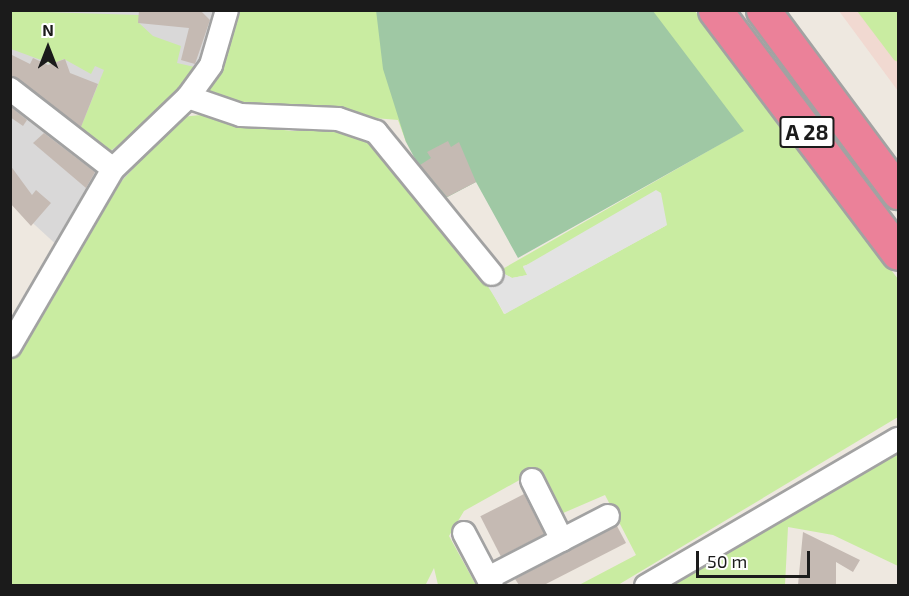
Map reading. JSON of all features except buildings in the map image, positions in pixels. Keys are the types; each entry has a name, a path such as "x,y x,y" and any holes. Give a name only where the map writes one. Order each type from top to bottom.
{"highway":[{"name":"A 28","path":"715,10 898,253"},
{"name":"A 28","path":"763,10 898,192"}],"street":[{"path":"10,346 113,169 188,97 211,65 227,10"},
{"path":"10,89 113,169"},
{"path":"188,97 241,115 338,119 376,132 492,274"},
{"path":"646,585 898,439"},
{"path":"532,480 562,540"},
{"path":"464,533 490,582 608,516"}],"shaded area":[{"path":"11,11 233,11 224,50 72,259 11,203"},
{"path":"839,11 898,11 898,91"},
{"path":"656,190 661,193 667,225 505,314 484,280 499,271 512,278 527,275 523,267"}],"green space":[{"path":"376,10 653,11 744,131 518,258 476,182 438,202 406,142 383,69"},
{"path":"11,11 139,15 139,23 153,36 181,46 177,63 199,68 142,128 106,154 78,134 104,70 95,66 91,74 64,59 52,64 11,49"},
{"path":"233,11 412,11 406,142 398,120 256,108 210,95 204,89"},
{"path":"617,11 695,11 898,279 898,417 618,585 579,585 636,555 605,495 554,517 532,473 464,511 449,536 476,585 438,585 434,568 425,586 11,586 11,357 119,184 181,117 201,115 229,124 293,131 336,129 366,139 489,286 504,314 667,225 523,266 528,275 512,278 499,271 743,131"},
{"path":"857,11 898,11 898,62 894,60"},
{"path":"898,449 898,566 833,535 788,527 785,585 661,586"}]}
